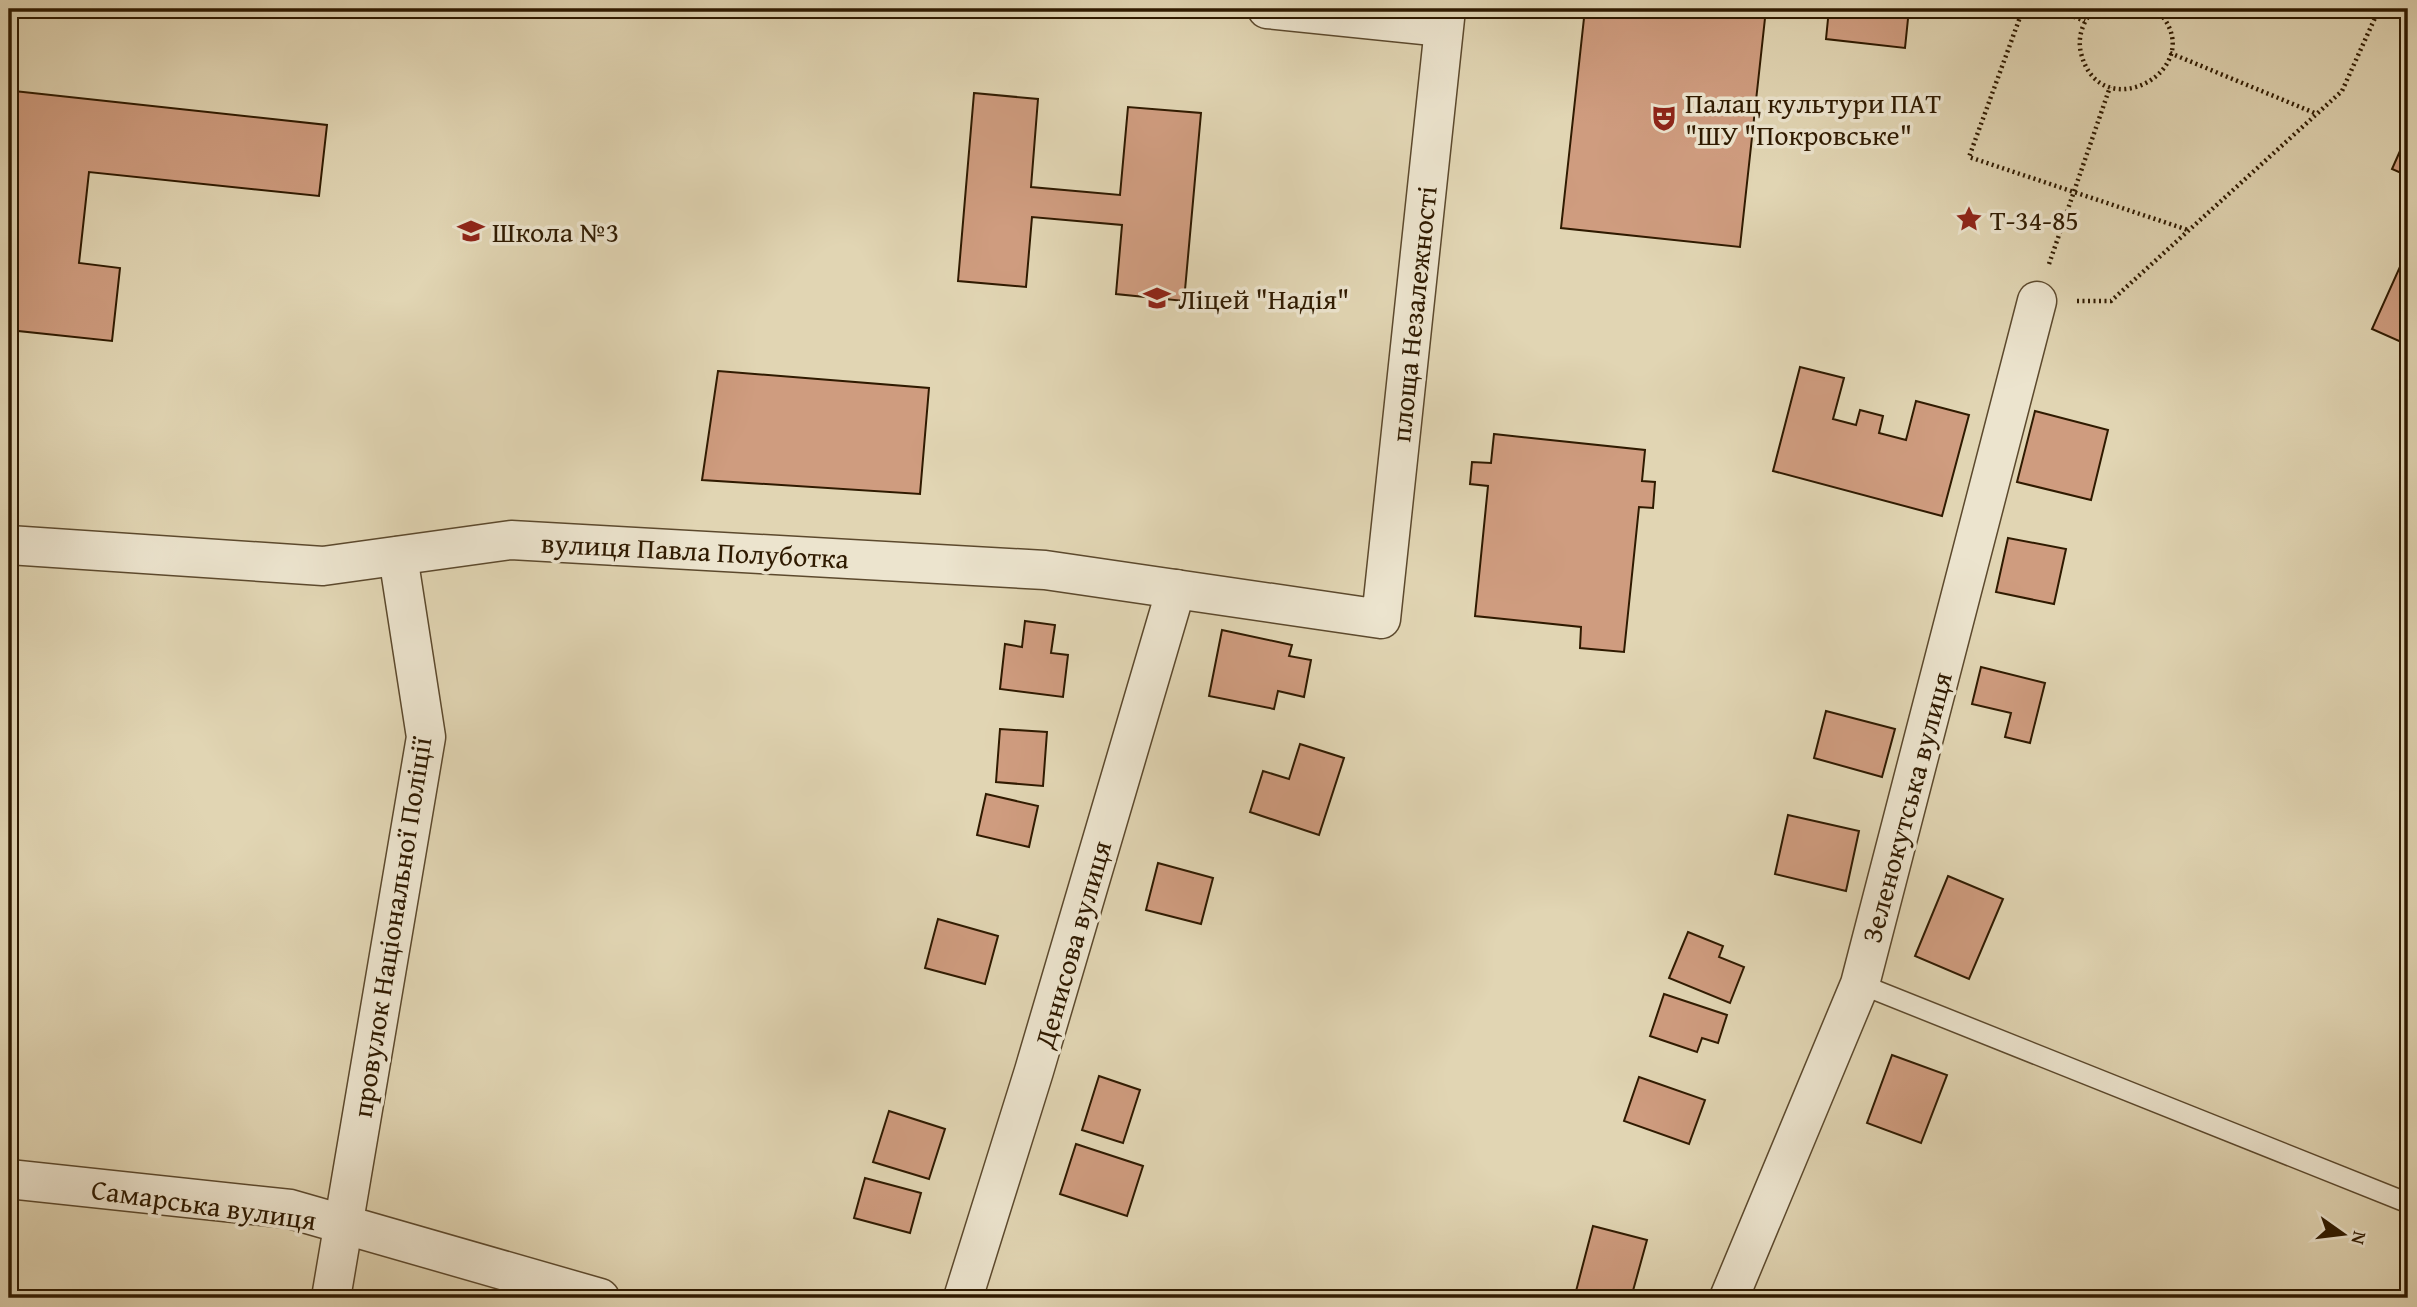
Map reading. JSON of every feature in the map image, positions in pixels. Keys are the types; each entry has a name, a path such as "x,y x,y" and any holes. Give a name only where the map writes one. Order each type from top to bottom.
{"street":[{"path":"1267,9 1444,18"},
{"name":"площа Незалежності","path":"1381,619 1444,18"},
{"name":"Зеленокутська вулиця","path":"1729,1298 1860,984 2037,301"},
{"name":"вулиця Павла Полуботка","path":"9,545 323,566 511,540 1045,570 1381,619"},
{"name":"провулок Національної Поліції","path":"331,1298 426,737 398,556"},
{"name":"Денисова вулиця","path":"963,1298 1038,1057 1176,589"},
{"name":"Самарська вулиця","path":"9,1179 290,1209 600,1298"}],"lane":[{"path":"1860,984 2408,1203"}],"path":[{"path":"2023,9 1969,157 2188,231"},
{"path":"2053,9 2085,21"},
{"path":"2095,9 2085,21 2080,47 2082,60 2089,72 2110,87 2125,90 2155,80 2165,68 2170,53 2169,26 2156,9"},
{"path":"2110,87 2037,301 2112,301 2342,90 2379,9"},
{"path":"2170,53 2317,114"}],"building":[{"name":"Палац культури ПАТ \"ШУ \"Покровське\"","path":"1585,9 1766,9 1740,247 1561,228"},
{"name":"Палац культури ПАТ \"ШУ \"Покровське\"","path":"1829,9 1909,9 1905,48 1826,39"},
{"path":"14,91 327,125 319,196 89,172 79,263 120,268 112,341 9,330 9,139"},
{"path":"974,93 1038,99 1031,187 1120,195 1128,107 1201,113 1184,301 1116,294 1122,225 1032,217 1026,287 958,281"},
{"path":"2408,133 2408,176 2392,169"},
{"path":"2408,249 2408,345 2372,329"},
{"path":"1800,367 1844,378 1833,419 1856,425 1860,410 1883,416 1879,433 1906,440 1916,401 1969,415 1942,516 1773,471"},
{"path":"718,371 929,388 920,494 702,480"},
{"path":"2035,411 2108,430 2091,500 2017,482"},
{"path":"1494,434 1645,450 1642,481 1655,482 1653,508 1639,507 1624,652 1580,648 1581,627 1475,616 1488,486 1470,484 1472,462 1491,463"},
{"path":"2008,538 2066,549 2054,604 1996,592"},
{"path":"1025,621 1055,625 1051,653 1068,655 1063,697 1000,689 1005,644 1022,647"},
{"path":"1222,630 1292,645 1289,656 1311,660 1304,697 1278,691 1274,709 1209,696"},
{"path":"1981,667 2045,683 2030,743 2005,737 2011,713 1972,704"},
{"path":"1826,711 1895,729 1882,777 1814,758"},
{"path":"1000,729 1047,732 1043,786 996,782"},
{"path":"1300,744 1344,758 1319,835 1250,812 1263,771 1289,779"},
{"path":"986,794 1038,806 1029,847 977,835"},
{"path":"1788,815 1859,831 1846,891 1775,874"},
{"path":"1158,863 1213,878 1201,924 1146,910"},
{"path":"1948,876 2003,899 1969,979 1915,956"},
{"path":"938,919 998,936 985,984 925,968"},
{"path":"1688,932 1723,946 1719,957 1744,967 1730,1003 1669,978"},
{"path":"1664,994 1727,1015 1718,1043 1702,1038 1697,1052 1650,1036"},
{"path":"1892,1055 1947,1075 1921,1143 1867,1123"},
{"path":"1099,1076 1140,1090 1123,1143 1082,1130"},
{"path":"1639,1077 1705,1100 1689,1144 1624,1121"},
{"path":"889,1111 945,1129 929,1179 873,1162"},
{"path":"1076,1144 1143,1166 1127,1216 1060,1194"},
{"path":"865,1178 921,1193 910,1233 854,1218"},
{"path":"1593,1226 1647,1240 1631,1298 1575,1295"}],"place":[{"name":"Палац культури ПАТ \"ШУ \"Покровське\"","path":"1664,118"},
{"name":"Т-34-85","path":"1969,219"},
{"name":"Школа №3","path":"471,231"},
{"name":"Ліцей \"Надія\"","path":"1157,298"}]}
